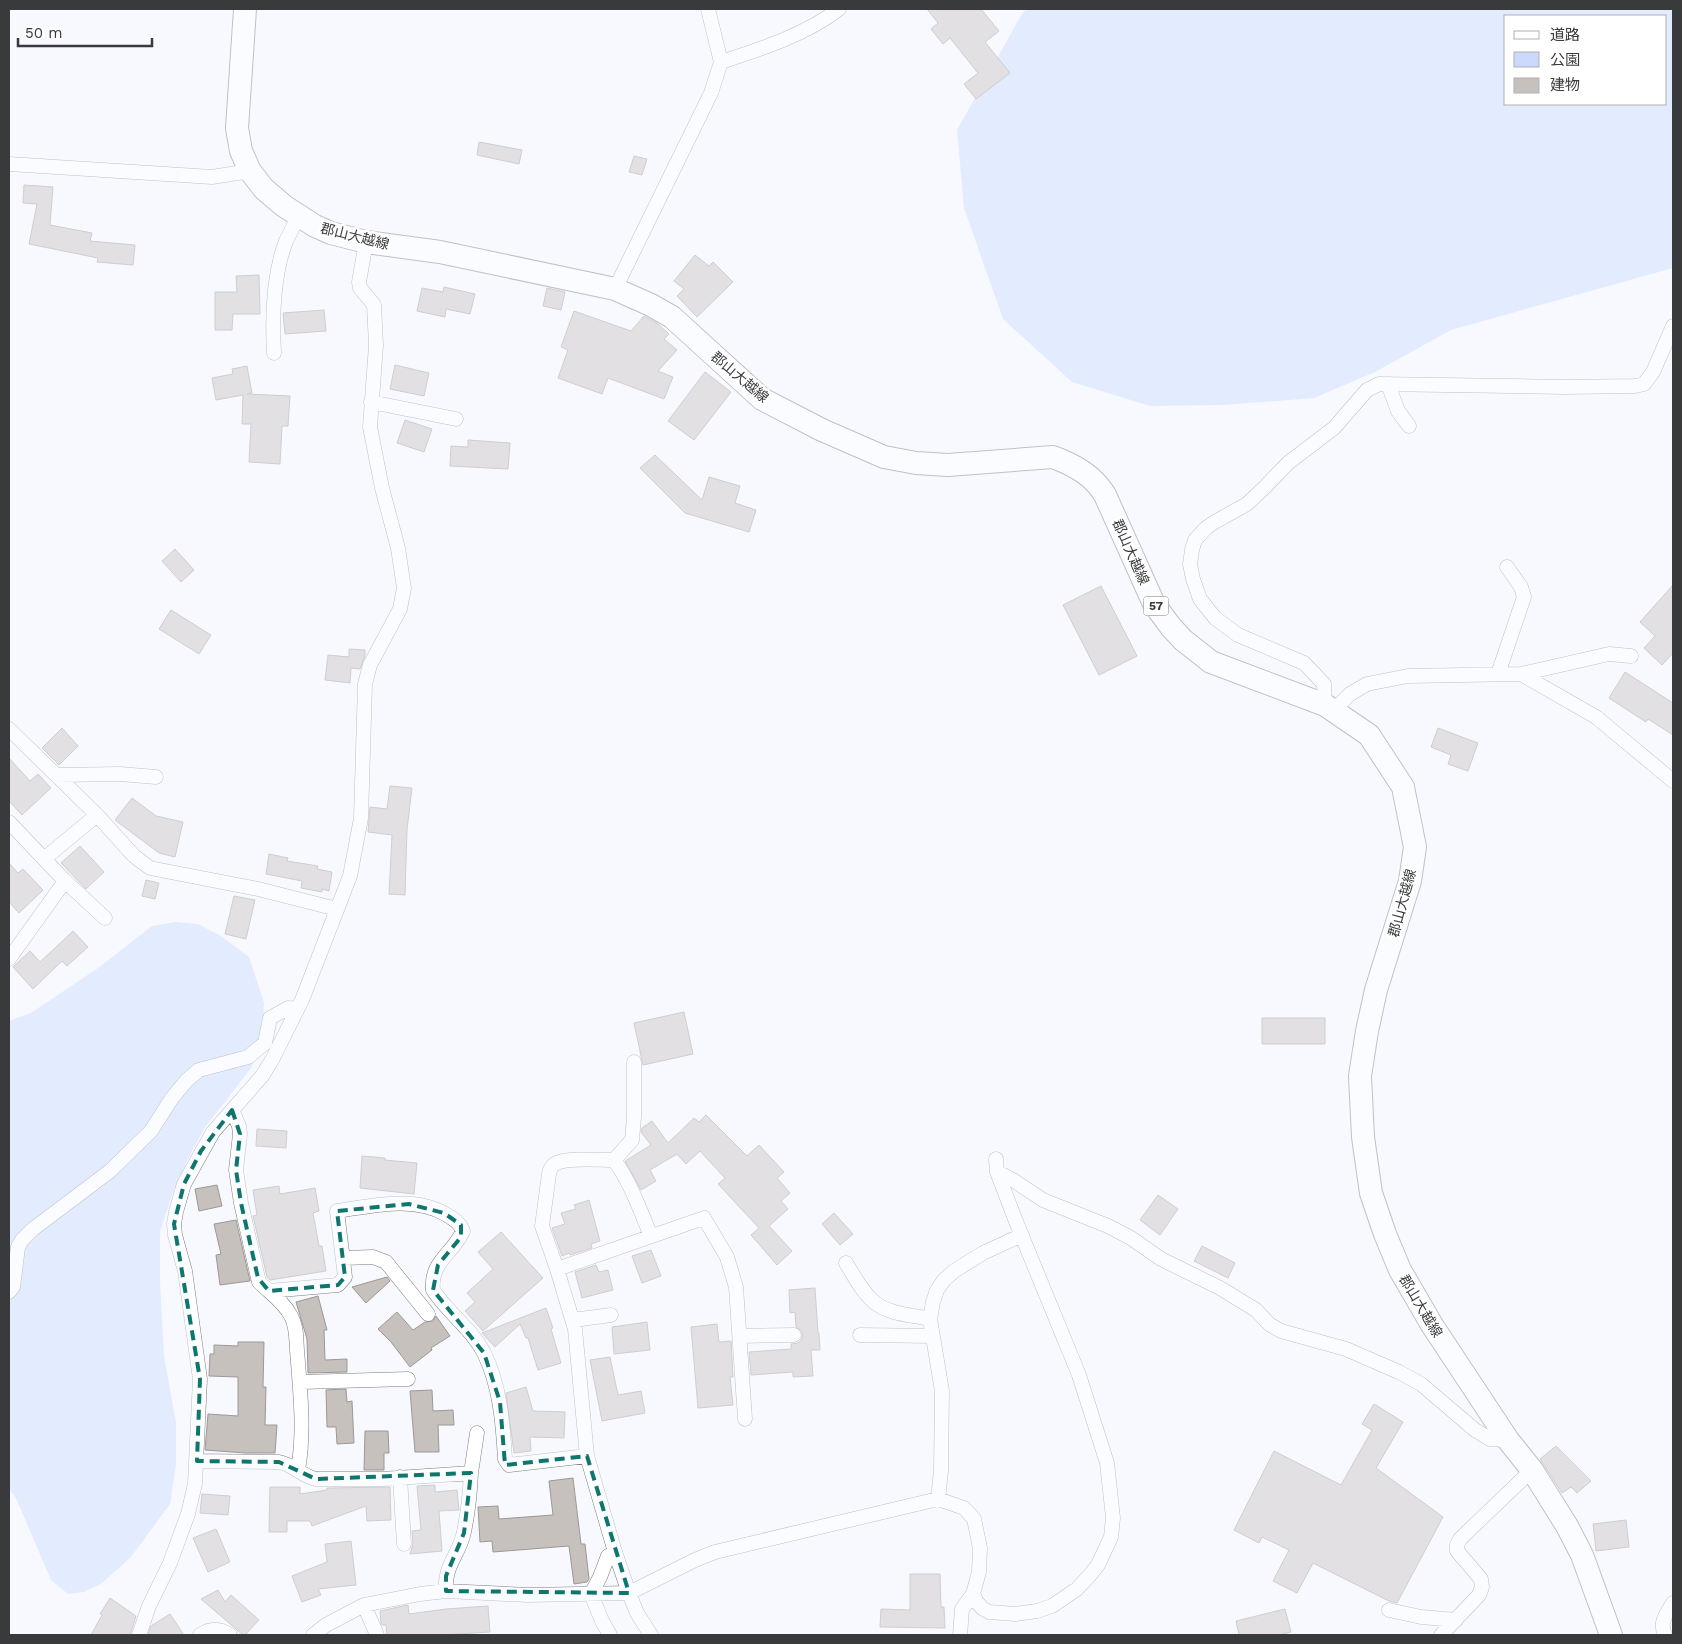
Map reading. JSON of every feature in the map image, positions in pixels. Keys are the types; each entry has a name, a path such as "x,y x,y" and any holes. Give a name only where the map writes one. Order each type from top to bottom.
{"main road":[{"name":"郡山大越線","path":"245,9 237,128 241,151 250,172 271,196 298,217 330,232 366,242 440,252 615,289 651,305 672,317 762,399 822,430 884,457 948,466 1053,457 1078,468 1094,480 1105,494 1154,604 1183,640 1211,662 1329,708 1369,735 1404,787 1415,847 1410,881 1376,990 1367,1030 1360,1076 1362,1137 1371,1193 1400,1270 1437,1334 1508,1440 1532,1470 1567,1526 1582,1555 1611,1635"}],"street":[{"path":"615,289 711,93 721,62 708,9"},
{"path":"721,62 750,53 794,34 830,16 839,9"},
{"path":"9,164 212,177 250,172"},
{"path":"274,353 272,329 275,288 286,243 298,217"},
{"path":"139,1635 149,1606 170,1563 188,1514 196,1484 200,1379 185,1271 175,1235 174,1224 179,1199 188,1176 213,1132 262,1076 272,1060 298,1009 350,876 361,818 365,684 370,665 400,609 404,588 398,548 382,488 370,427 376,345 374,305 360,288 358,282 366,242"},
{"path":"1631,656 1608,654 1521,674 1408,676 1367,684 1329,708 1324,684 1304,663 1238,635 1215,618 1200,599 1190,564 1196,540 1205,529 1247,504 1288,463 1334,428 1366,390 1378,384 1565,387 1636,386 1644,384 1653,372 1673,326"},
{"path":"1388,384 1398,411 1409,426"},
{"path":"371,402 456,419"},
{"path":"1498,674 1524,597 1521,588 1507,567"},
{"path":"1521,674 1596,717 1673,781"},
{"path":"9,729 97,815 134,856 150,868 258,889 337,909"},
{"path":"57,775 120,774 156,777"},
{"path":"45,858 97,815"},
{"path":"9,822 65,881 105,918"},
{"path":"9,959 65,881"},
{"path":"9,1292 13,1287 18,1247 33,1229 110,1171 151,1131 172,1098 187,1080 199,1070 248,1057 265,1043 270,1018 288,1008 298,1009"},
{"path":"634,1062 632,1140 614,1160 584,1159 556,1163 551,1168 549,1174 542,1226 576,1329 587,1456 629,1593 637,1613 651,1635"},
{"path":"232,1110 239,1126 240,1134 236,1170 258,1278 292,1317 296,1329 301,1382 301,1446 298,1470"},
{"path":"614,1160 634,1195 651,1236"},
{"path":"973,1594 982,1608 996,1613 1015,1614 1037,1611 1052,1606 1077,1589 1098,1565 1106,1551 1113,1518 1107,1462 1080,1375 1022,1235 996,1166 1043,1200 1108,1226 1131,1238 1161,1259 1220,1288 1256,1310 1269,1324 1281,1331 1346,1349 1399,1372 1421,1384 1475,1430 1490,1438 1508,1440"},
{"path":"269,1291 338,1284 345,1277 337,1211 379,1205 409,1204 423,1206 444,1213 461,1225 463,1231 461,1237 438,1264 434,1276 433,1290 466,1328 484,1353 500,1402 505,1459 509,1465 587,1456"},
{"path":"557,1268 704,1218 726,1257 736,1288 745,1419"},
{"path":"938,1499 941,1471 942,1391 930,1318 937,1290 954,1271 983,1253 1022,1235"},
{"path":"343,1258 373,1257 386,1262 428,1314"},
{"path":"846,1263 861,1287 873,1301 883,1308 930,1318"},
{"path":"573,1320 611,1315"},
{"path":"740,1336 794,1335"},
{"path":"860,1335 932,1336"},
{"path":"301,1382 408,1379"},
{"path":"446,1591 446,1576 464,1533 477,1433"},
{"path":"197,1461 279,1462 288,1464 309,1478 316,1479 471,1473"},
{"path":"1441,1635 1479,1595 1482,1588 1481,1579 1456,1550 1456,1545 1532,1470"},
{"path":"400,1477 404,1544"},
{"path":"314,1635 326,1624 364,1605 420,1594 446,1591 528,1595 629,1593 715,1552 938,1499 964,1508 974,1519 980,1548 979,1572 973,1594 962,1609 960,1635"},
{"path":"591,1594 608,1556 615,1552"},
{"path":"591,1594 610,1635"},
{"path":"1666,1635 1663,1630 1663,1621 1673,1603"},
{"path":"364,1605 377,1635"},
{"path":"1389,1610 1421,1617 1456,1620"},
{"path":"200,1635 209,1630 216,1629 230,1635"}],"highlighted area":[{"path":"232,1110 240,1134 236,1170 241,1203 258,1278 269,1291 338,1285 345,1277 337,1211 409,1204 444,1213 461,1225 461,1237 438,1265 433,1290 484,1353 500,1402 505,1465 587,1456 629,1593 446,1591 446,1576 464,1533 471,1473 316,1479 279,1462 197,1461 200,1379 174,1224 184,1184 201,1151"}],"green space":[{"path":"1028,9 1673,9 1673,268 1451,330 1375,372 1314,398 1223,405 1150,406 1072,382 1003,319 964,208 957,130 1023,12"},
{"path":"175,922 198,924 221,936 249,957 264,1003 262,1036 251,1068 204,1129 187,1161 172,1195 160,1232 160,1281 164,1356 176,1423 176,1464 170,1504 131,1557 101,1584 84,1592 68,1594 51,1580 16,1498 9,1489 9,1021 31,1013 98,968 152,926"}],"building":[{"path":"927,9 981,9 999,31 985,42 1010,73 976,99 964,84 978,73 950,38 943,44 931,29 938,23"},
{"path":"479,142 522,150 519,164 477,155"},
{"path":"634,156 647,159 642,175 629,172"},
{"path":"24,185 53,187 50,225 92,233 90,241 135,245 133,265 97,262 98,258 29,244 37,204 23,203"},
{"path":"695,255 709,266 713,262 733,282 697,317 677,296 684,289 674,281"},
{"path":"259,275 260,314 233,314 232,330 215,330 215,292 237,292 236,276"},
{"path":"444,287 475,294 470,314 446,309 445,317 417,311 422,288 443,292"},
{"path":"547,288 565,292 561,310 543,306"},
{"path":"324,310 326,331 285,334 283,313"},
{"path":"574,311 631,331 644,316 658,324 669,334 664,339 677,350 658,371 673,377 664,399 608,378 602,394 558,378 568,350 561,347"},
{"path":"395,365 429,373 424,396 390,389"},
{"path":"247,366 252,393 247,394 290,396 288,426 282,426 280,464 249,462 251,424 242,424 243,395 216,400 212,378 233,374 232,369"},
{"path":"705,372 731,392 694,440 668,421"},
{"path":"405,420 432,429 424,452 397,443"},
{"path":"468,440 510,443 508,469 450,466 451,446 468,447"},
{"path":"655,455 702,500 709,477 740,486 735,503 756,510 749,532 685,513 640,468"},
{"path":"175,549 194,570 181,582 162,561"},
{"path":"1673,585 1673,653 1662,665 1644,648 1655,636 1640,622"},
{"path":"1101,586 1137,656 1099,675 1063,605"},
{"path":"171,610 211,635 199,654 159,629"},
{"path":"349,649 365,650 365,656 360,669 351,668 350,683 325,680 328,655 349,657"},
{"path":"1625,672 1673,703 1673,735 1648,719 1646,722 1609,698"},
{"path":"62,728 78,746 59,765 42,748"},
{"path":"1438,728 1478,743 1468,771 1448,764 1451,755 1431,747"},
{"path":"9,758 30,781 38,774 51,788 22,815 9,801"},
{"path":"390,786 412,788 407,830 405,895 389,894 392,835 368,832 370,807 387,809"},
{"path":"132,798 156,816 183,822 175,857 159,853 115,820"},
{"path":"80,846 104,872 86,889 61,863"},
{"path":"269,854 288,858 287,861 318,866 317,869 332,872 329,891 322,889 322,892 301,888 302,881 266,874"},
{"path":"9,863 18,873 23,869 43,890 19,913 9,902"},
{"path":"146,880 159,883 155,899 142,896"},
{"path":"234,896 255,900 246,939 225,934"},
{"path":"73,931 88,947 67,966 62,961 33,989 13,967 30,951 40,962"},
{"path":"684,1012 693,1054 643,1065 634,1023"},
{"path":"1262,1018 1325,1018 1325,1044 1262,1044"},
{"path":"706,1115 747,1156 759,1145 784,1172 777,1178 790,1193 781,1201 788,1209 769,1226 792,1251 777,1265 751,1235 759,1228 718,1184 725,1178 700,1151 686,1164 677,1154 650,1170 656,1181 641,1190 625,1161 651,1145 641,1132 642,1128 652,1121 668,1143 694,1118 699,1122"},
{"path":"257,1129 287,1131 286,1148 256,1146"},
{"path":"362,1156 417,1163 414,1194 360,1188"},
{"path":"217,1185 222,1206 199,1211 195,1189"},
{"path":"279,1186 280,1194 315,1188 319,1211 313,1213 319,1246 322,1246 326,1271 270,1280 267,1277 253,1216 257,1215 253,1190"},
{"path":"1158,1195 1178,1209 1160,1235 1140,1220"},
{"path":"589,1200 600,1241 591,1244 592,1248 562,1256 552,1228 565,1224 561,1213 576,1209 574,1205"},
{"path":"834,1213 853,1234 840,1245 822,1224"},
{"path":"236,1220 250,1281 220,1285 216,1255 221,1254 214,1224"},
{"path":"501,1232 543,1278 483,1331 465,1311 475,1302 467,1293 493,1269 478,1252"},
{"path":"1202,1246 1235,1263 1228,1278 1194,1261"},
{"path":"651,1250 661,1276 642,1283 632,1256"},
{"path":"596,1265 599,1272 608,1270 613,1290 582,1298 575,1272"},
{"path":"387,1277 390,1281 366,1303 352,1287"},
{"path":"815,1288 820,1350 811,1350 813,1376 793,1377 793,1372 751,1375 749,1352 791,1349 791,1344 798,1343 802,1339 802,1331 796,1327 795,1312 790,1313 789,1290"},
{"path":"318,1296 327,1330 324,1330 325,1360 347,1359 347,1372 308,1373 307,1339 296,1302"},
{"path":"546,1308 561,1363 538,1370 528,1338 526,1338 520,1324 495,1347 482,1333"},
{"path":"397,1312 413,1330 425,1322 433,1321 436,1316 450,1336 431,1348 432,1350 410,1367 391,1342 378,1329"},
{"path":"647,1322 650,1350 614,1354 612,1327"},
{"path":"717,1324 719,1342 731,1341 733,1377 730,1377 733,1405 698,1408 691,1327"},
{"path":"238,1342 264,1342 263,1387 266,1387 265,1425 277,1425 275,1453 205,1450 208,1414 238,1416 238,1377 209,1376 210,1354 214,1354 214,1345 238,1346"},
{"path":"610,1357 618,1395 641,1391 645,1413 602,1421 590,1360"},
{"path":"526,1387 533,1411 565,1412 564,1438 530,1437 531,1451 514,1453 506,1393"},
{"path":"346,1389 347,1402 352,1401 354,1443 337,1444 336,1427 327,1427 326,1390"},
{"path":"432,1390 433,1411 453,1410 454,1425 438,1425 439,1452 415,1452 410,1391"},
{"path":"1374,1404 1403,1422 1376,1468 1443,1517 1397,1603 1389,1601 1313,1563 1297,1593 1273,1581 1289,1550 1262,1537 1259,1543 1234,1530 1274,1451 1341,1485 1372,1430 1362,1424"},
{"path":"365,1431 388,1431 389,1453 384,1453 384,1470 364,1470"},
{"path":"1556,1446 1591,1481 1577,1493 1571,1487 1562,1493 1540,1459"},
{"path":"573,1478 581,1544 585,1544 589,1579 587,1582 574,1584 569,1546 493,1552 492,1541 480,1542 478,1507 498,1506 499,1519 553,1515 549,1481"},
{"path":"435,1485 435,1492 457,1490 459,1510 439,1511 442,1551 410,1554 413,1544 412,1531 421,1530 417,1486"},
{"path":"270,1487 300,1487 300,1494 327,1490 327,1488 390,1487 391,1520 367,1521 366,1506 312,1526 310,1521 287,1521 287,1532 269,1532"},
{"path":"202,1494 230,1496 228,1515 200,1513"},
{"path":"1626,1520 1629,1547 1596,1551 1593,1524"},
{"path":"216,1529 230,1562 208,1572 193,1538"},
{"path":"351,1541 356,1585 318,1589 321,1595 302,1602 292,1576 327,1562 325,1544"},
{"path":"910,1574 940,1574 941,1607 944,1607 945,1628 880,1627 881,1609 910,1610"},
{"path":"218,1590 225,1602 231,1595 259,1620 245,1635 201,1599"},
{"path":"110,1598 136,1616 130,1635 91,1635 102,1615 100,1614"},
{"path":"408,1605 409,1614 488,1606 490,1632 443,1635 387,1635 386,1625 381,1623 380,1611"},
{"path":"1285,1609 1291,1632 1279,1635 1239,1635 1236,1621"},
{"path":"170,1614 184,1635 148,1635 151,1626"}]}
